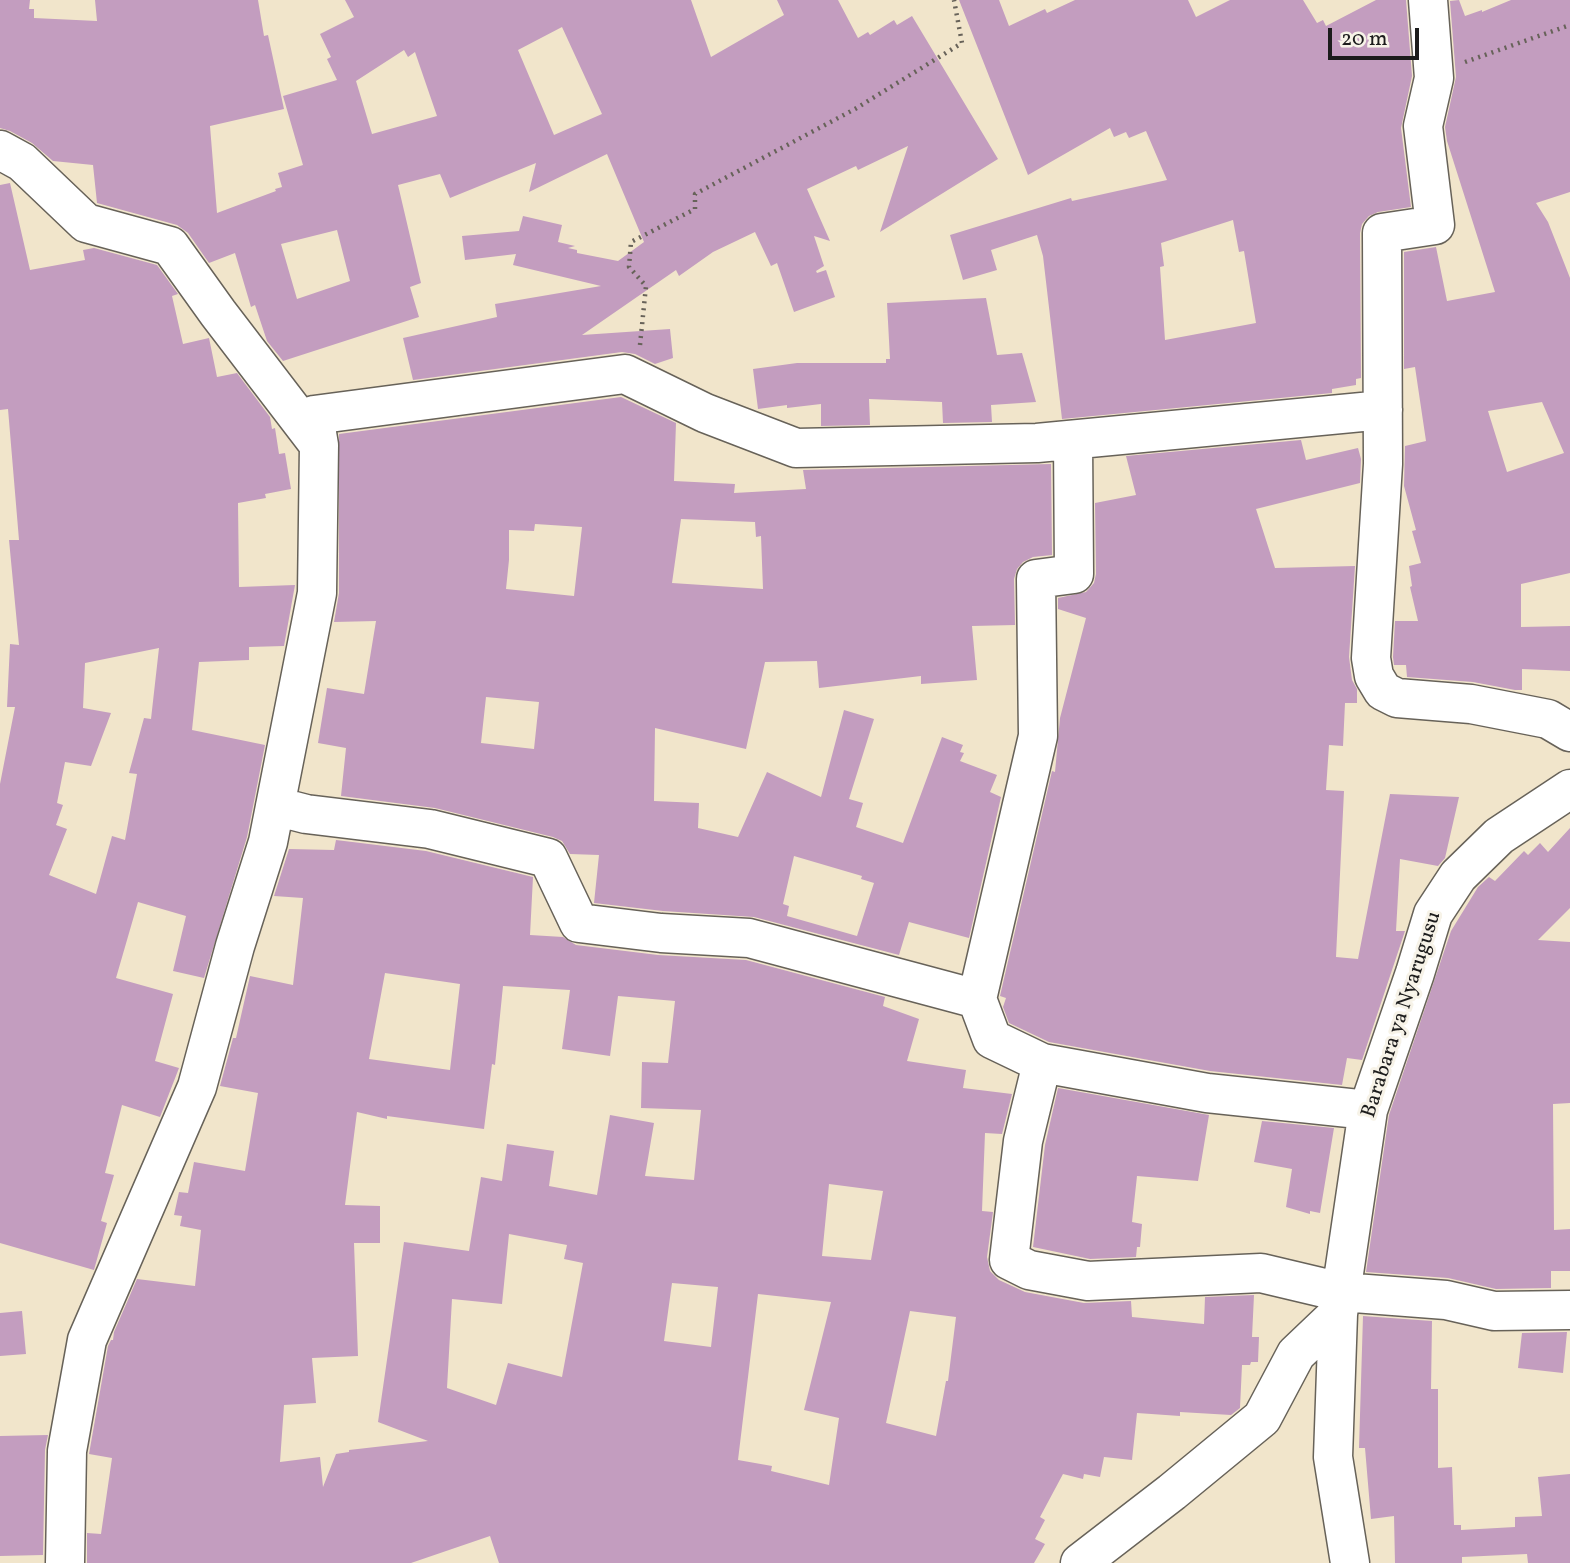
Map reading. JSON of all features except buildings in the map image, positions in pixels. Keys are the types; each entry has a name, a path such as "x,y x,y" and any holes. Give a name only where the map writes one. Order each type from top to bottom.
{"street":[{"path":"1428,0 1434,74 1423,127 1435,225 1382,233 1383,464 1371,658 1374,676 1382,691 1397,698 1471,704 1548,719 1570,732"},
{"path":"0,150 22,162 86,223 170,246 319,445"},
{"path":"65,1563 67,1451 87,1340 197,1087 235,946 268,842 317,593 319,445 314,415 625,374 705,414 796,448 1037,443 1382,410"},
{"path":"1073,440 1074,574 1036,579 1038,736 976,999 992,1039 1042,1063 1207,1093 1368,1110"},
{"name":"Barabara ya Nyarugusu","path":"1350,1563 1333,1457 1340,1303 1368,1110 1433,914 1458,876 1499,836 1570,789"},
{"path":"275,806 306,814 430,829 548,858 579,923 661,933 749,938 976,999"},
{"path":"1042,1063 1023,1141 1009,1260 1029,1269 1088,1281 1261,1273 1340,1303 1446,1300 1494,1311 1570,1310"},
{"path":"1080,1563 1262,1419 1296,1354 1340,1303"}],"path":[{"path":"639,381 640,327 646,286 629,267 631,242 695,209 695,194 855,109 962,43 954,0"},
{"path":"1434,74 1570,25"}]}
